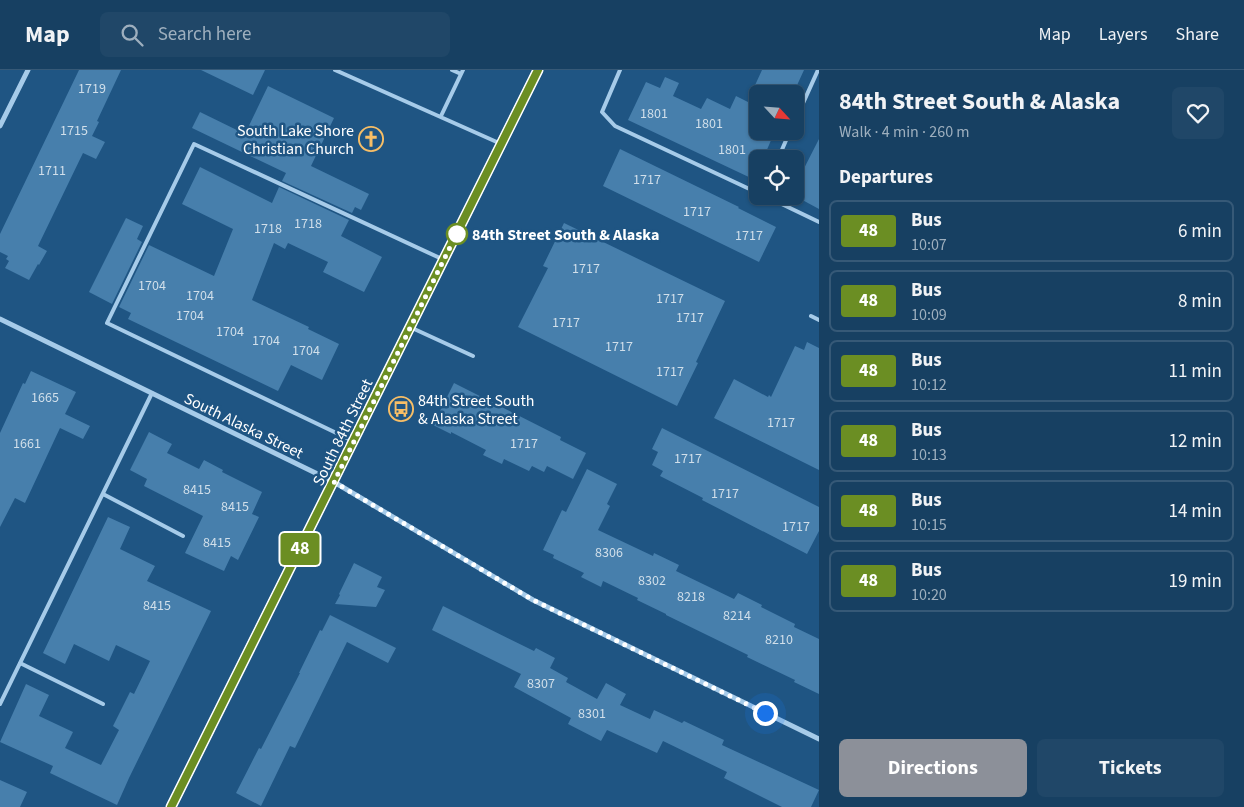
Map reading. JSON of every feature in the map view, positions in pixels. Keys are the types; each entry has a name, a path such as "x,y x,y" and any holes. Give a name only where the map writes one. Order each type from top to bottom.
{"main road":[{"name":"South 84th Street","path":"171,807 538,70"}],"street":[{"path":"0,126 28,70"},
{"name":"South Alaska Street","path":"0,320 334,482 533,600 819,739"}],"lane":[{"path":"335,70 501,144"},
{"path":"441,116 462,72 452,70"},
{"path":"620,70 602,112 615,126 749,189"},
{"path":"804,101 818,70"},
{"path":"354,441 107,324 194,144 444,260"},
{"path":"783,205 819,222"},
{"path":"812,316 819,320"},
{"path":"410,327 473,356"},
{"path":"0,704 152,393"},
{"path":"103,494 183,536"},
{"path":"20,663 103,704"}],"building":[{"path":"79,70 121,70 92,136 105,142 96,159 83,153 38,246 47,251 29,280 5,268 9,261 6,259 8,256 0,252 0,234"},
{"path":"201,70 265,70 253,95"},
{"path":"762,70 804,70 797,85 755,85"},
{"path":"665,77 679,83 673,96 701,109 707,98 730,109 736,96 749,102 749,140 771,140 767,150 749,150 749,177 628,120 646,82 660,88"},
{"path":"268,86 334,118 311,166 369,194 361,210 355,207 352,213 282,181 286,173 192,128 200,112 245,134"},
{"path":"819,139 819,209 804,201 804,168"},
{"path":"620,149 776,227 759,262 603,186"},
{"path":"200,167 272,203 279,187 349,220 341,236 382,257 364,292 323,272 328,262 288,243 285,249 274,243 252,300 309,327 308,329 339,344 322,380 291,365 278,391 128,319 131,313 119,307 149,245 214,276 233,229 182,204"},
{"path":"126,218 143,226 137,239 142,242 112,304 89,292"},
{"path":"564,223 725,301 677,406 518,327 548,268 543,266"},
{"path":"807,342 819,348 819,470 714,418 734,379 771,397 795,346 804,350"},
{"path":"31,371 76,392 65,414 90,426 83,439 60,428 25,503 15,498 0,527 0,433 23,383 25,384"},
{"path":"454,383 561,437 560,440 586,453 573,479 547,466 544,472 532,466 529,471 504,459 502,464 483,455 486,450 433,425"},
{"path":"662,428 819,507 819,531 807,554 702,500 703,498 660,476 663,471 652,465 658,452 652,449"},
{"path":"149,432 172,444 167,453 199,469 204,460 223,470 222,472 262,492 252,514 259,517 238,560 231,556 224,571 185,553 203,516 144,486 147,479 130,470"},
{"path":"587,469 617,484 607,504 610,506 598,530 653,556 654,553 679,565 676,571 734,599 738,593 795,624 794,627 819,639 819,694 747,657 748,655 637,600 638,598 603,581 601,587 581,577 584,573 553,558 554,555 543,550 562,510 566,512"},
{"path":"108,517 130,527 120,549 155,566 147,581 211,611 117,805 50,773 53,766 0,742 26,684 49,695 39,716 73,732 65,748 101,765 119,730 113,726 130,692 134,694 150,661 116,645 109,661 74,644 65,664 43,653"},
{"path":"354,563 382,577 377,587 385,590 376,607 335,604"},
{"path":"443,606 534,651 536,648 555,658 550,668 568,678 566,682 597,699 606,683 626,694 620,705 650,719 654,710 682,723 684,721 724,740 722,745 819,790 811,807 782,807 724,778 727,772 663,741 657,753 607,730 601,741 568,724 571,718 514,687 521,674 432,630"},
{"path":"330,615 396,648 388,663 347,642 295,748 290,746 261,806 236,793 259,748 261,749 320,630 322,631"},
{"path":"0,780 27,792 20,807 0,807"}],"bus line":[{"name":"48","path":"171,807 538,70"}],"place":[{"name":"South Lake Shore Christian Church","path":"371,139"},
{"name":"84th Street South & Alaska","path":"457,234"},
{"name":"84th Street South & Alaska Street","path":"401,409"}],"route":[{"path":"457,234 459,229 334,482 533,600 765,713"}]}
